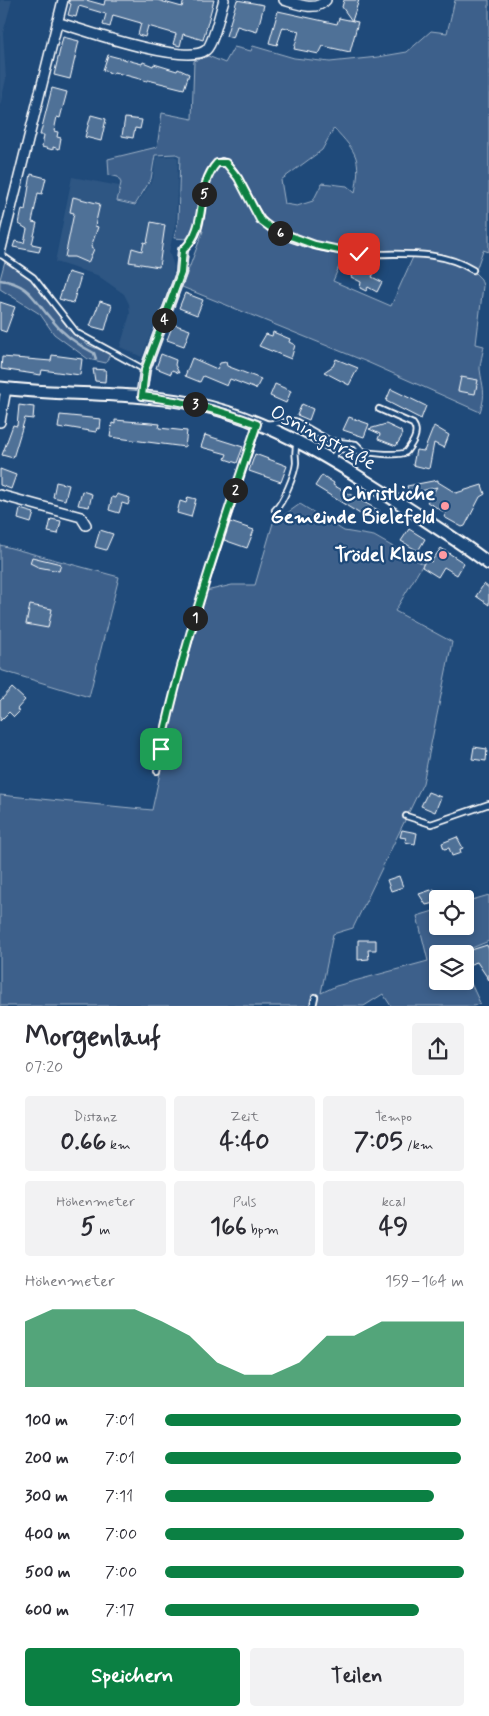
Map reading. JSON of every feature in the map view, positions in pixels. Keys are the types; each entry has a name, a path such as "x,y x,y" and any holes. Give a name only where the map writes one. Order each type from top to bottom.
{"main road":[{"name":"Osningstraße","path":"3,389 142,396 197,404 220,410 257,424 331,460 383,492 489,564"}],"street":[{"path":"0,253 63,0"},
{"path":"57,22 151,49 196,54 204,52 210,45 224,0"},
{"path":"284,0 313,6 323,4 326,0"},
{"path":"142,396 145,370 181,273 183,250"},
{"path":"0,422 3,389"},
{"path":"0,495 81,517 86,525"}],"lane":[{"path":"183,250 196,235 206,183 211,169 222,161 226,163 238,178 260,220 274,230 315,245 345,251 437,256 452,259 473,270"},
{"path":"0,253 33,278 78,333 145,370"},
{"path":"331,460 339,449 362,450 395,456 402,455 409,449 416,433 413,424 379,409"},
{"path":"158,771 170,708 204,588 257,424 292,421 330,441 356,444 362,450"},
{"path":"275,510 284,498 295,468 294,452 297,443"},
{"path":"406,816 431,824 489,804"},
{"path":"313,1006 315,996"}],"shaded area":[{"path":"0,0 12,0 3,33 6,79 0,106"},
{"path":"455,0 489,0 489,252 483,250 475,273 481,279 483,286 476,344 484,346 480,369 484,394 480,412 367,362 182,287 203,231 195,228 186,239 174,238 178,222 180,156 176,154 155,155 151,179 135,205 117,201 121,183 118,177 109,175 108,159 157,147 162,113 192,119 194,61 208,56 225,63 234,47 251,51 253,46 294,58 330,62 378,57 407,52 431,31 447,33","holes":["334,128 356,157 358,172 355,193 347,186 322,183 313,201 297,206 285,204 281,180 322,150","344,255 377,258 413,257 391,306 333,281"]},
{"path":"174,156 178,158 176,221 169,252 174,267 173,276 142,357 120,347 130,314 129,304 124,294 97,275 55,262 72,177 119,186 116,202 136,206 153,179 156,157"},
{"path":"5,261 32,280 71,332 88,345 110,354 106,363 88,359 54,334 40,314 0,289 0,279"},
{"path":"300,504 344,531 374,536 423,564 395,611 452,642 423,783 353,928 333,934 321,993 336,986 428,961 417,916 429,912 429,935 474,935 474,899 489,895 489,941 474,947 474,945 429,945 429,990 474,990 480,1003 474,1006 391,1006 383,994 364,1006 0,1006 0,795 152,810 175,704 206,591 232,585 255,585 273,523"},
{"path":"0,545 119,577 89,697 0,670"}],"building":[{"path":"69,0 86,0 104,5 105,0 157,0 182,7 184,0 214,0 203,40 183,34 180,46 173,44 176,34 148,26 145,37 138,35 141,23 113,15 110,27 103,25 106,14 79,6 76,17 68,15 71,4"},
{"path":"237,0 264,5 257,32 237,26 233,38 226,36"},
{"path":"344,0 359,0 352,21 342,7"},
{"path":"278,11 337,24 339,18 358,22 350,52 323,46 319,54 294,49 299,31 283,27 277,45 269,43"},
{"path":"63,37 79,41 70,79 54,75"},
{"path":"108,55 142,64 143,62 153,66 154,64 177,71 178,69 189,74 184,89 114,72 113,74 103,70"},
{"path":"52,88 67,92 60,118 57,117 54,131 58,132 57,137 61,138 59,149 53,147 53,150 42,147 44,135 40,135"},
{"path":"91,115 106,119 101,141 85,137"},
{"path":"125,118 142,120 140,129 135,128 133,138 122,136"},
{"path":"31,174 46,178 42,194 38,193 32,222 37,223 32,244 41,246 39,252 13,247 15,241 24,243 27,229 19,224 22,209 25,210"},
{"path":"73,197 100,204 95,226 98,227 91,247 94,249 88,263 74,257 65,257 74,213 70,212"},
{"path":"151,222 165,225 159,267 129,262 132,248 142,251 144,242 147,243"},
{"path":"370,266 376,269 372,277 382,282 377,292 368,287 366,291 360,288 361,282 351,277 354,268 367,273"},
{"path":"68,272 81,276 73,303 59,299"},
{"path":"185,293 203,300 197,315 179,308"},
{"path":"100,301 112,305 105,330 90,326"},
{"path":"0,302 15,307 6,332 0,330"},
{"path":"173,324 190,330 184,346 167,340"},
{"path":"273,332 290,339 289,342 295,345 291,359 259,346 266,334 272,336"},
{"path":"161,354 176,360 175,365 179,373 172,370 171,374 156,368"},
{"path":"52,355 82,359 80,375 42,370 41,375 1,369 2,357 51,361"},
{"path":"192,358 217,369 220,363 226,362 227,366 261,379 256,389 230,379 227,386 203,376 200,382 185,376"},
{"path":"336,359 358,368 349,385 324,372 333,366"},
{"path":"93,369 106,370 105,382 95,381"},
{"path":"461,377 478,380 475,394 458,391"},
{"path":"275,384 291,391 286,403 270,396"},
{"path":"391,389 426,406 421,419 386,401"},
{"path":"302,404 313,409 309,420 297,415"},
{"path":"19,405 34,407 33,419 25,418 13,458 2,455 13,425 17,426"},
{"path":"60,415 101,419 100,429 97,428 96,432 66,427 64,429 58,428"},
{"path":"349,417 369,424 364,437 343,430"},
{"path":"115,420 160,424 159,428 187,431 185,447 110,437 112,423 115,424"},
{"path":"386,424 401,431 402,436 396,446 378,439 380,434 369,429"},
{"path":"434,426 449,435 444,448 434,443 429,469 413,465 416,450 424,451"},
{"path":"205,435 243,447 237,463 225,459 227,454 201,447"},
{"path":"255,454 287,466 281,482 249,471"},
{"path":"0,469 16,475 11,489 0,485"},
{"path":"322,475 334,483 333,485 380,511 373,522 315,486"},
{"path":"438,480 438,482 456,493 482,485 485,494 480,497 465,526 462,527 444,517 446,513 427,502 437,487 409,494 407,486"},
{"path":"56,482 69,485 65,500 53,497"},
{"path":"82,491 92,494 89,507 78,505"},
{"path":"117,494 130,498 128,505 122,503 119,513 109,510 112,497 116,498"},
{"path":"188,497 196,499 191,517 177,513 180,501 186,503"},
{"path":"20,509 34,513 31,523 18,519"},
{"path":"51,519 61,521 58,534 48,532"},
{"path":"230,522 254,530 247,548 224,540"},
{"path":"409,529 425,539 418,551 401,541"},
{"path":"100,530 113,534 106,550 95,547"},
{"path":"441,548 464,563 457,575 444,567 438,577 422,567 426,559 431,562"},
{"path":"32,557 61,564 59,571 38,567 30,563"},
{"path":"484,584 489,588 489,605 476,596"},
{"path":"30,605 52,609 48,628 26,624"},
{"path":"12,688 25,700 17,709 19,712 14,717 9,712 0,721 0,701"},
{"path":"474,747 487,749 486,761 472,759"},
{"path":"428,792 441,797 435,812 421,806"},
{"path":"402,830 417,833 415,844 405,842 406,838 400,837"},
{"path":"457,837 463,848 460,849 461,853 452,856 449,848 444,849 442,843"},
{"path":"399,876 403,887 391,891 387,880"},
{"path":"429,891 429,904 426,905 419,894"},
{"path":"358,940 376,940 376,950 368,950 369,959 358,960"},
{"path":"487,945 489,950 489,980 477,962 474,963 474,949"}],"waterway":[{"path":"0,280 10,282 25,289 65,334 94,353 96,359"}],"place":[{"name":"Christliche Gemeinde Bielefeld","path":"445,506"},
{"name":"Trödel Klaus","path":"443,555"}],"route":[{"path":"161,749 170,708 204,588 257,424 220,410 197,404 142,396 145,370 183,267 183,250 196,235 206,183 211,169 217,163 222,161 226,163 238,178 260,220 274,230 315,245 359,254"}]}
